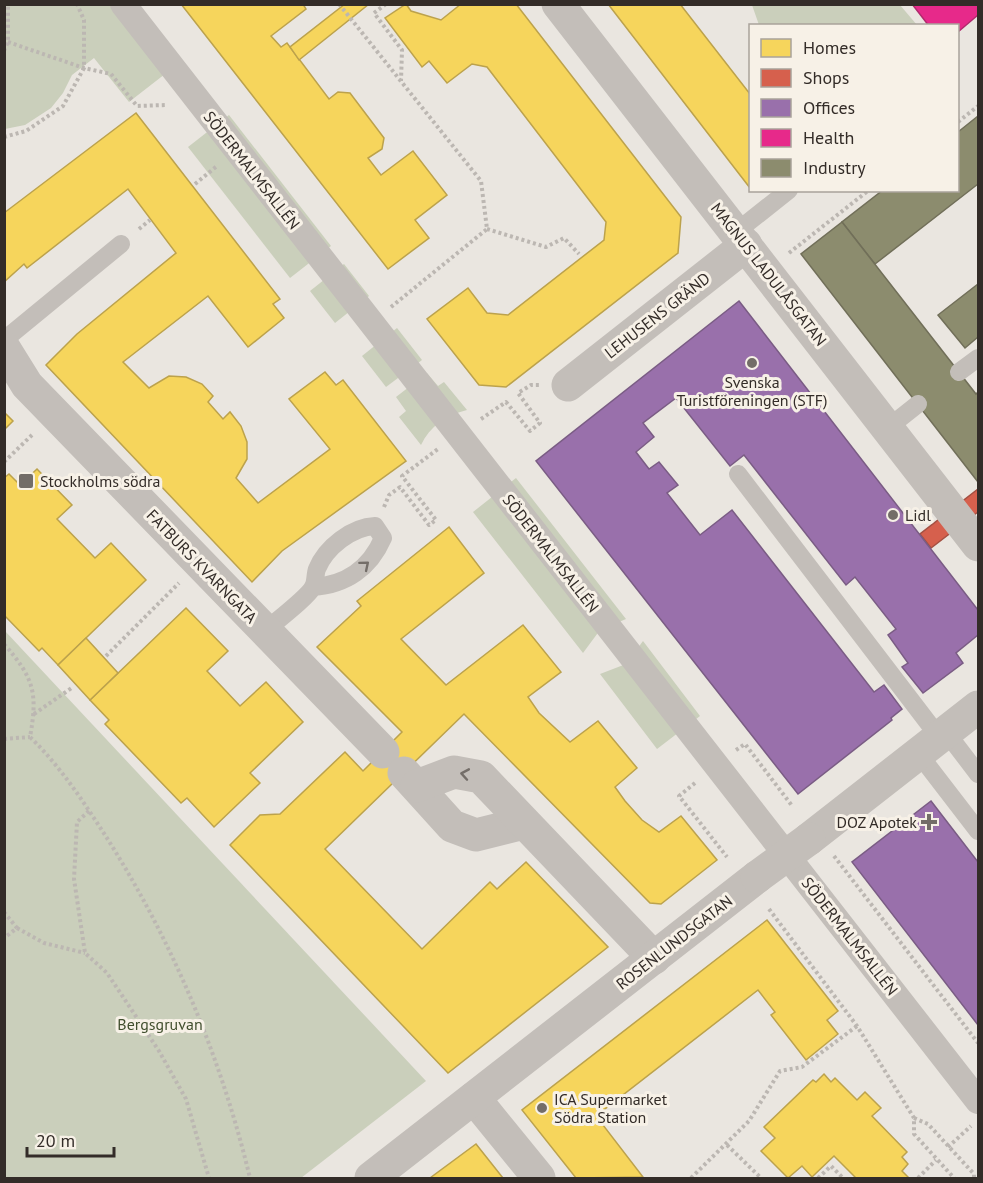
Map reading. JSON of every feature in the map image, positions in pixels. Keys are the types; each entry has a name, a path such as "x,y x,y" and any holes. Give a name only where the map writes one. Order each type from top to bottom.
{"street":[{"name":"SÖDERMALMSALLÉN","path":"123,4 978,1101"},
{"name":"MAGNUS LADULÅSGATAN","path":"558,4 889,427 978,545"},
{"name":"LEHUSENS GRÄND","path":"568,385 741,238"},
{"name":"FATBURS KVARNGATA","path":"4,348 27,385 54,414 401,770 452,826 476,835 524,823"},
{"name":"ROSENLUNDSGATAN","path":"371,1179 978,707"},
{"path":"401,770 454,772 481,777 654,958"},
{"path":"474,1098 539,1179"}],"lane":[{"path":"741,238 787,192"},
{"path":"4,340 121,244"},
{"path":"959,372 978,357"},
{"path":"889,427 918,404"},
{"path":"738,474 935,741 978,831"},
{"path":"265,631 313,587"},
{"path":"935,741 978,774"}],"path":[{"path":"4,51 8,42 8,4"},
{"path":"4,137 26,131 63,106 84,68 84,20 77,4"},
{"path":"339,4 481,181 487,230"},
{"path":"386,4 374,13 402,50 401,82"},
{"path":"8,42 84,68 111,74 137,106"},
{"path":"959,120 978,106"},
{"path":"798,246 866,192"},
{"path":"487,230 546,247 564,238 579,254"},
{"path":"407,294 487,230"},
{"path":"506,402 530,430 540,423 518,393"},
{"path":"4,462 54,414"},
{"path":"400,487 429,525 436,520 402,476"},
{"path":"106,656 198,563"},
{"path":"4,644 24,666 34,691 34,714 30,737"},
{"path":"34,714 73,687"},
{"path":"4,739 30,737 50,756 136,883 212,1048 238,1129 250,1179"},
{"path":"745,744 793,807"},
{"path":"679,796 728,857"},
{"path":"85,953 74,879 77,822 89,811"},
{"path":"812,836 978,1043"},
{"path":"769,909 857,1026 914,1118 914,1134 954,1179"},
{"path":"4,912 17,928 44,943 85,953 107,973 159,1051 186,1099 209,1179"},
{"path":"4,938 17,928"},
{"path":"691,1179 749,1121 780,1071 802,1067 857,1026"},
{"path":"914,1118 928,1124 974,1174 974,1179"},
{"path":"948,1147 964,1132"},
{"path":"727,1145 761,1179"},
{"path":"918,1179 936,1160"},
{"path":"819,1179 831,1166 843,1179"}],"green space":[{"path":"5,5 111,5 165,74 129,102 94,58 72,75 63,93 51,108 25,125 5,129"},
{"path":"752,5 900,5 916,24 759,24"},
{"path":"229,115 331,246 290,278 188,147"},
{"path":"344,264 369,296 335,323 310,291"},
{"path":"397,328 422,360 386,387 362,356"},
{"path":"427,373 438,386 444,382 467,410 439,422 421,445 399,417 406,411 396,397"},
{"path":"516,478 626,619 600,630 583,653 473,512"},
{"name":"Bergsgruvan","path":"5,631 426,1081 301,1178 5,1178"},
{"path":"643,641 700,716 657,749 600,674 626,664"}],"building: Homes":[{"path":"181,4 303,4 306,9 271,36 281,47 287,43 329,99 338,92 350,93 384,138 382,149 368,158 381,175 413,151 447,195 415,220 429,238 388,269"},
{"path":"345,4 369,4 299,60 290,47"},
{"path":"406,4 411,11 441,20 461,4 516,4 681,217 678,253 506,387 479,385 427,319 468,288 487,313 508,315 604,240 606,222 487,67 472,64 447,83 429,61 422,67 385,18"},
{"path":"608,4 680,4 749,93 749,187"},
{"path":"136,113 280,299 273,304 284,318 248,347 208,296 123,362 149,388 169,376 186,377 202,384 213,396 208,402 223,419 230,412 241,426 247,442 247,459 236,478 258,503 330,449 289,399 325,372 336,385 343,380 406,461 282,551 252,582 46,365 77,334 176,253 128,189 27,268 24,264 4,282 4,213"},
{"path":"4,412 13,421 4,430"},
{"path":"37,469 72,505 57,519 95,558 111,543 146,580 58,665 42,648 39,651 4,615 4,478 9,474 20,485"},
{"path":"449,527 484,573 401,639 446,685 523,625 561,672 528,697 539,713 570,742 598,721 637,768 615,787 625,801 642,820 659,832 681,816 717,860 661,904 650,903 464,714 325,849 422,949 490,882 497,889 526,862 608,947 448,1073 230,845 260,815 280,814 345,752 363,771 402,732 317,647 361,606 357,601"},
{"path":"186,608 228,651 207,671 240,706 266,682 303,722 250,773 260,783 214,827 187,798 181,803 105,724 109,720 90,700"},
{"path":"86,638 118,673 90,700 58,665"},
{"path":"767,920 838,1011 827,1020 838,1034 806,1060 771,1015 775,1012 758,990 596,1116 643,1177 576,1178 522,1110"},
{"path":"824,1074 831,1082 835,1078 857,1100 865,1092 881,1108 872,1116 907,1152 902,1157 908,1164 902,1171 909,1178 856,1178 834,1156 812,1177 802,1166 788,1178 761,1151 775,1138 764,1127 813,1080 816,1082"},
{"path":"476,1144 503,1178 430,1178"}],"building: Shops":[{"path":"978,489 978,512 931,548 920,534"}],"building: Offices":[{"path":"739,301 978,610 978,635 956,653 963,663 923,693 902,667 908,663 888,635 896,629 855,577 846,585 744,455 730,466 676,398 643,423 654,437 636,452 649,469 659,462 678,485 667,493 700,535 732,510 874,692 884,685 902,709 891,718 892,720 798,794 536,461"},
{"path":"931,801 978,862 978,1025 852,862"}],"building: Health":[{"path":"912,4 978,4 978,15 959,31 959,24 927,24"}],"building: Industry":[{"path":"978,116 978,184 875,264 842,222 880,192 959,192 959,131"},
{"path":"842,222 976,394 978,392 978,482 801,254"},
{"path":"978,284 978,337 965,348 938,315"}],"place":[{"name":"Svenska Turistföreningen (STF)","path":"752,363"},
{"name":"Stockholms södra","path":"26,481"},
{"name":"Lidl","path":"893,515"},
{"name":"DOZ Apotek","path":"929,822"},
{"name":"ICA Supermarket Södra Station","path":"542,1108"}]}
